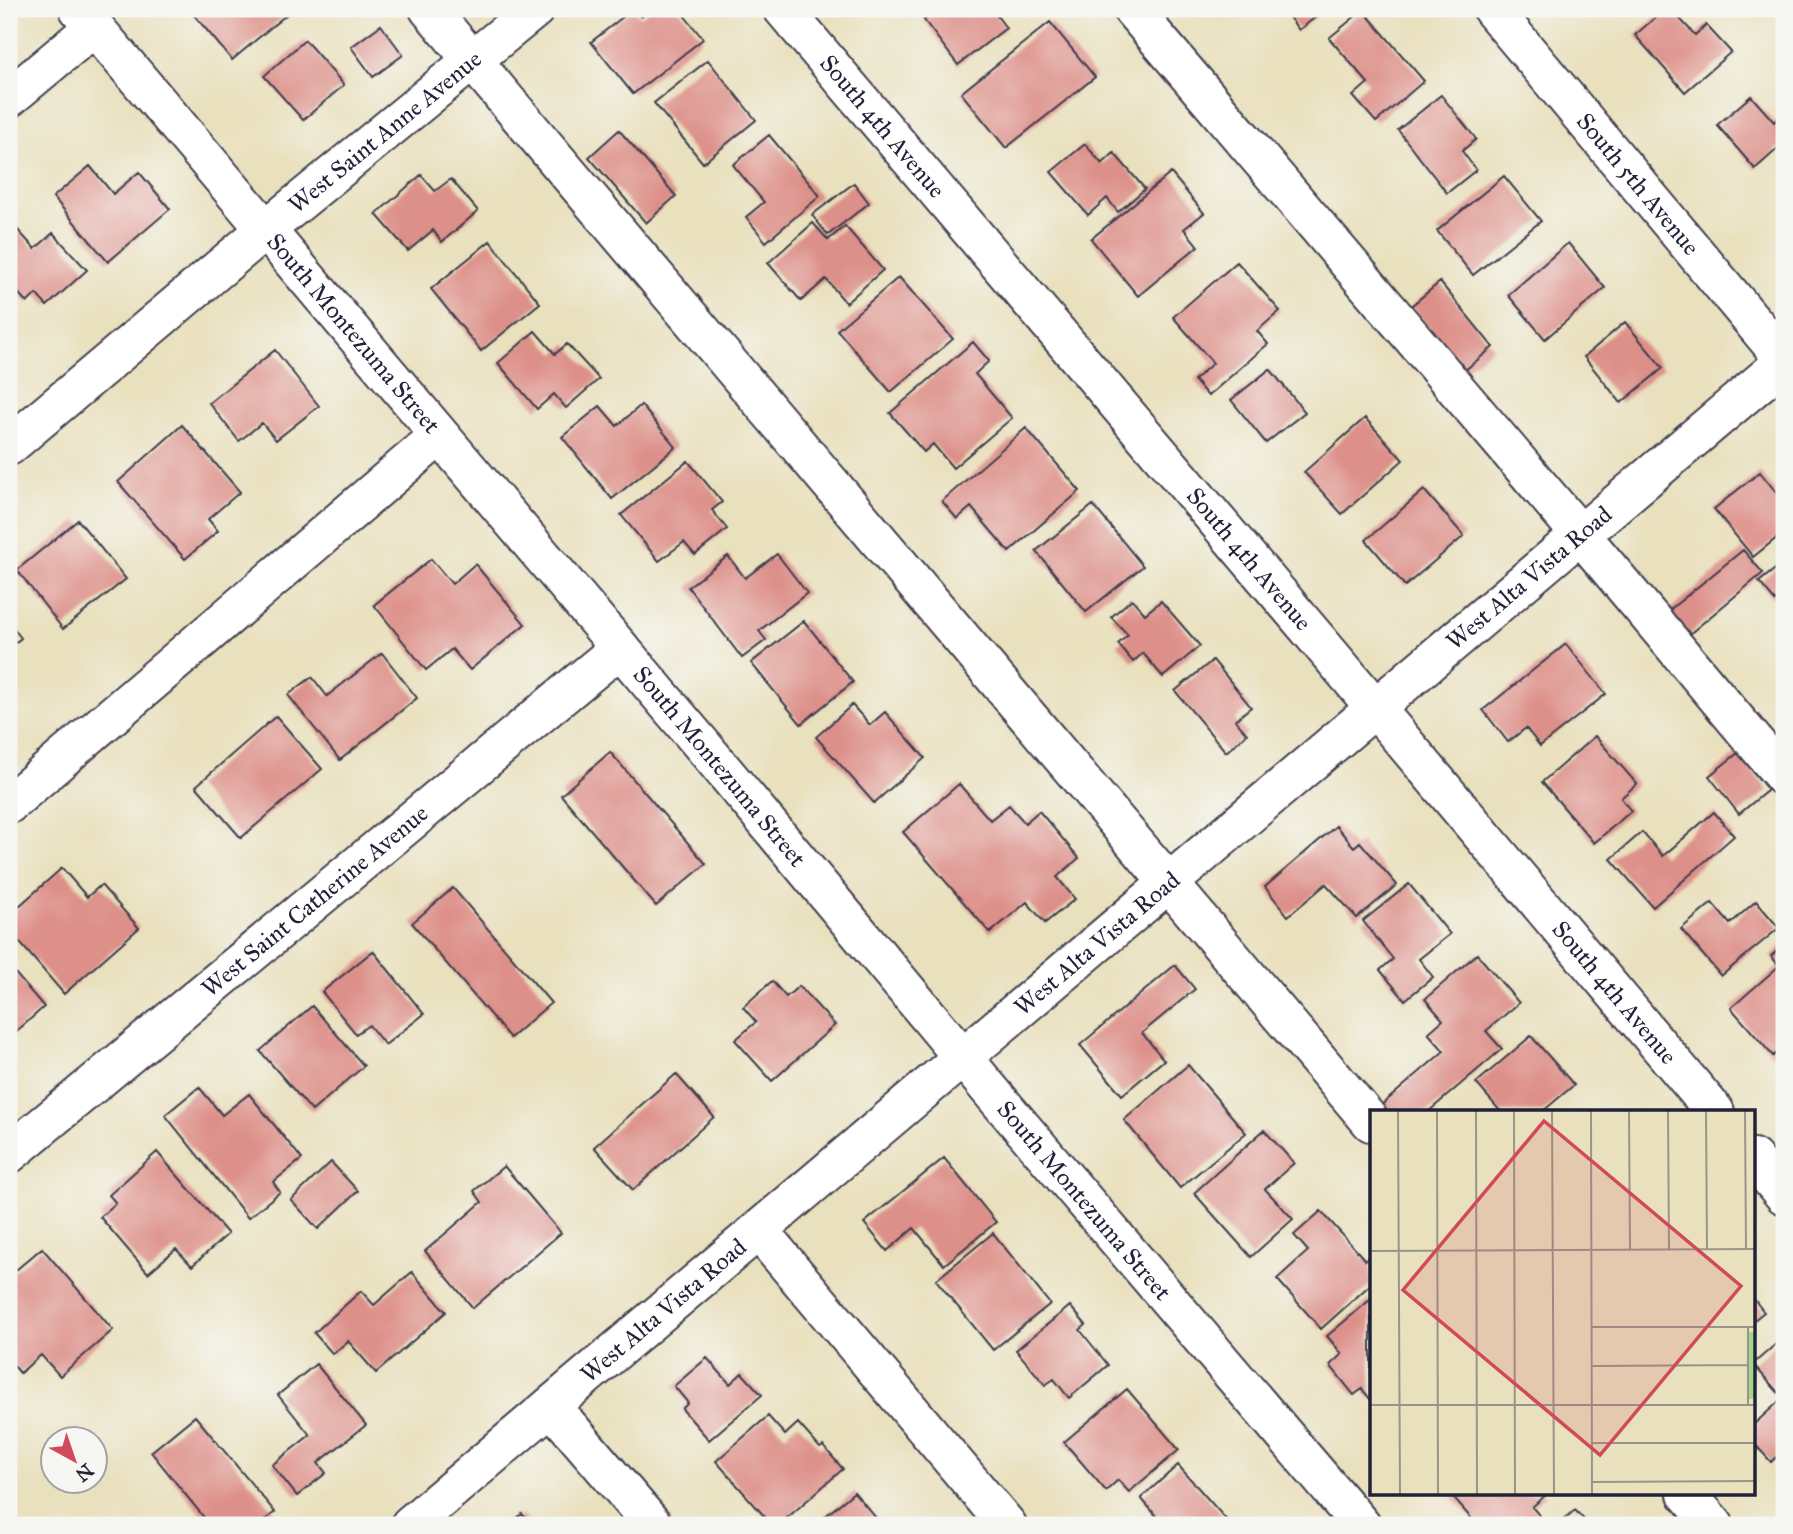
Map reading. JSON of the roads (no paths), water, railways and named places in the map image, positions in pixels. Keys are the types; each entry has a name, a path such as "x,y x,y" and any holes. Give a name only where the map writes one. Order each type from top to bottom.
{"street":[{"path":"429,9 1370,1121"},
{"name":"West Saint Anne Avenue","path":"9,446 265,230 536,9"},
{"name":"South 4th Avenue","path":"783,9 1713,1110"},
{"path":"1132,9 1580,534 1784,778"},
{"name":"South 5th Avenue","path":"1492,9 1784,361"},
{"path":"9,99 86,18"},
{"name":"South Montezuma Street","path":"86,18 1361,1525"},
{"name":"West Alta Vista Road","path":"410,1525 1784,361"},
{"path":"9,804 439,436"},
{"name":"West Saint Catherine Avenue","path":"9,1154 620,648"},
{"path":"1755,1160 1784,1195"},
{"path":"759,1231 1007,1525"},
{"path":"551,1406 653,1525"},
{"path":"1689,1496 1714,1525"}]}
